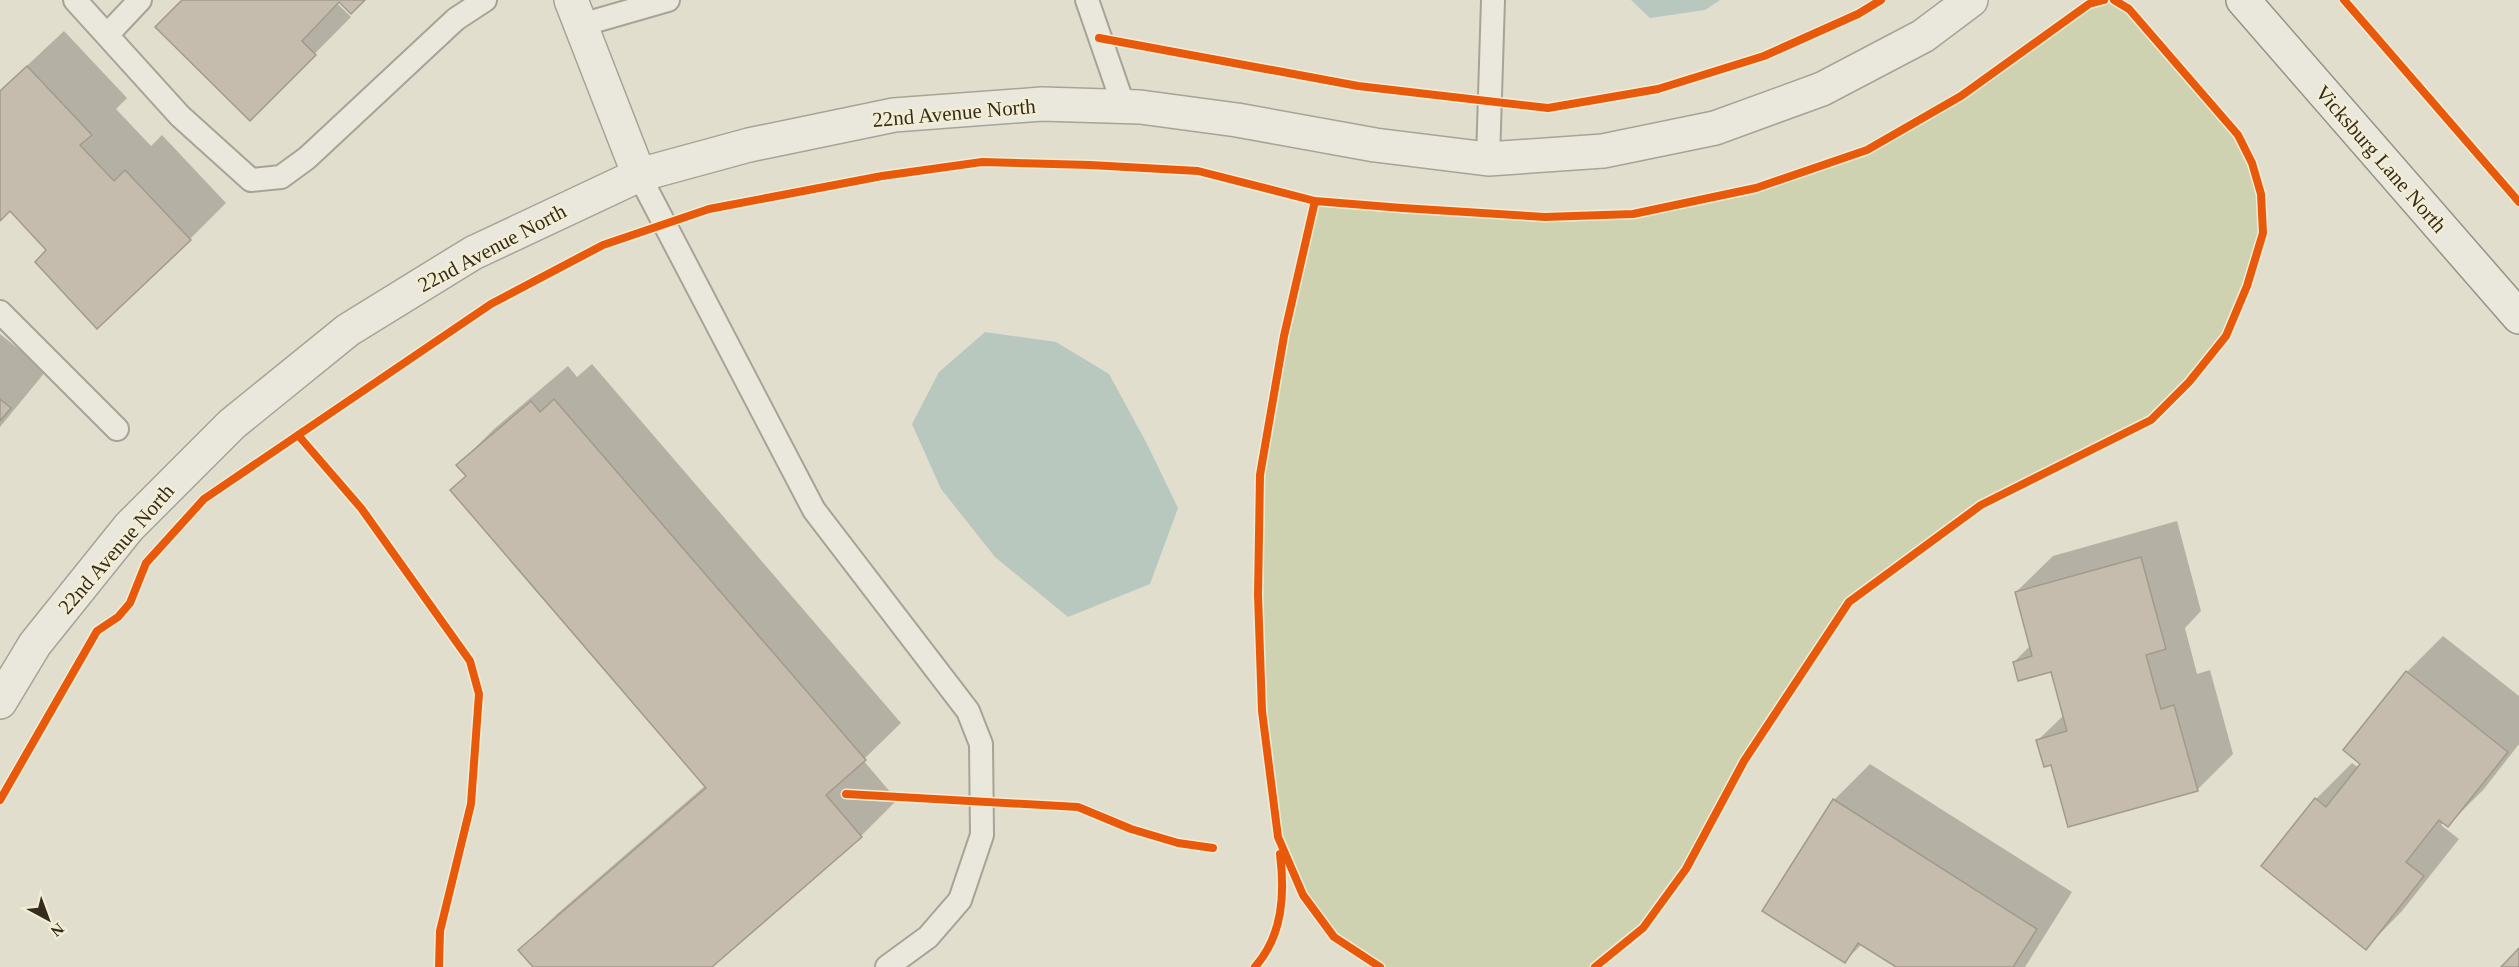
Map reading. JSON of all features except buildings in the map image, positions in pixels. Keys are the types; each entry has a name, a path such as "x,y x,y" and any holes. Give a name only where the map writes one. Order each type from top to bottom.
{"street":[{"name":"22nd Avenue North","path":"0,702 35,644 129,527 232,424 348,330 473,253 639,175 749,145 894,115 1042,104 1124,107 1237,120 1375,145 1488,159 1603,151 1715,128 1822,88 1923,36 1971,0"},
{"name":"Vicksburg Lane North","path":"2243,0 2519,317"},
{"path":"576,13 639,175"}],"lane":[{"path":"75,0 180,116 251,180 281,177 307,158 456,19 485,0"},
{"path":"106,35 140,0"},
{"path":"576,13 668,0"},
{"path":"1087,0 1124,107"},
{"path":"1488,159 1493,0"},
{"path":"639,175 814,510 968,711 981,744 982,835 960,900 928,937 887,967"},
{"path":"0,312 117,429"}],"green space":[{"path":"2114,0 2129,9 2238,135 2252,163 2261,194 2263,233 2247,286 2226,336 2189,382 2151,420 1981,505 1849,602 1744,761 1686,869 1643,928 1595,967 1380,967 1334,937 1303,895 1278,837 1262,711 1258,595 1260,475 1284,336 1315,201 1545,217 1633,214 1756,188 1867,150 1961,96 2089,4"}],"shaded area":[{"path":"1631,0 1720,0 1705,10 1650,18"},
{"path":"985,332 1056,342 1109,374 1178,508 1150,584 1068,617 995,557 941,489 912,424 939,372"}],"cycle path":[{"path":"1099,38 1358,86 1548,108 1658,89 1764,56 1858,14 1881,0"},
{"path":"0,800 97,631 118,617 130,603 146,563 204,499 491,304 603,245 709,209 882,176 982,162 1198,171 1315,201 1402,208 1545,217 1633,214 1756,188 1867,150 1961,96 2089,4 2104,0"},
{"path":"1595,967 1643,928 1686,869 1744,761 1849,602 1981,505 2151,420 2189,382 2226,336 2247,286 2263,233 2261,194 2252,163 2238,135 2129,9 2114,0"},
{"path":"2344,0 2519,202"},
{"path":"1315,201 1284,336 1260,475 1258,595 1262,711 1278,837 1303,895 1334,937 1380,967"},
{"path":"298,435 361,508 470,661 479,694 471,804 440,931 439,967"},
{"path":"846,794 1078,807 1131,829 1178,843 1213,848"},
{"path":"1255,967 1264,955 1277,928 1282,899 1280,854"}]}
